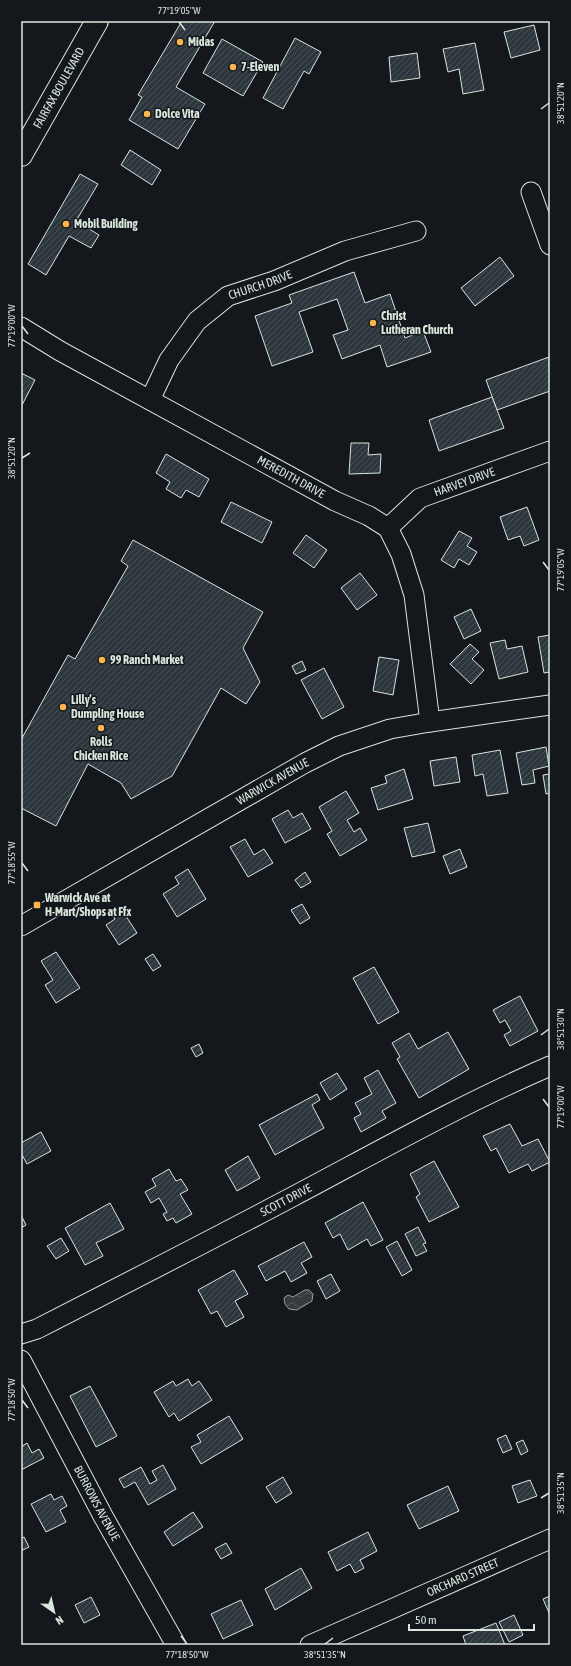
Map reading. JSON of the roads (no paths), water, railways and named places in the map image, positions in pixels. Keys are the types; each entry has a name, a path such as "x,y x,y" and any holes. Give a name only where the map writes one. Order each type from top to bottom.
{"main road":[{"name":"FAIRFAX BOULEVARD","path":"21,155 97,21"}],"street":[{"path":"531,192 550,245"},
{"name":"CHURCH DRIVE","path":"150,400 169,360 197,321 228,296 274,281 345,252 416,231"},
{"name":"MEREDITH DRIVE","path":"21,327 60,351 335,501 369,516 388,528 402,554 414,595 430,722"},
{"name":"HARVEY DRIVE","path":"388,528 420,498 550,451"},
{"name":"WARWICK AVENUE","path":"21,926 305,763 340,746 390,729 550,705"},
{"name":"SCOTT DRIVE","path":"21,1334 37,1329 210,1241 440,1118 514,1081 550,1066"},
{"name":"BURROWS AVENUE","path":"21,1360 103,1516 176,1645"},
{"name":"ORCHARD STREET","path":"310,1645 550,1539"}],"water":[{"path":"305,1290 309,1290 313,1294 312,1301 297,1310 289,1309 285,1304 284,1298 288,1295 293,1297"}],"place":[{"name":"Midas","path":"180,42"},
{"name":"7-Eleven","path":"233,67"},
{"name":"Dolce Vita","path":"147,114"},
{"name":"Mobil Building","path":"66,224"},
{"name":"Christ Lutheran Church","path":"373,323"},
{"name":"99 Ranch Market","path":"102,660"},
{"name":"Lilly’s Dumpling House","path":"63,707"},
{"name":"Rolls Chicken Rice","path":"101,728"},
{"name":"Warwick Ave at H-Mart/Shops at Ffx","path":"37,905"}]}
